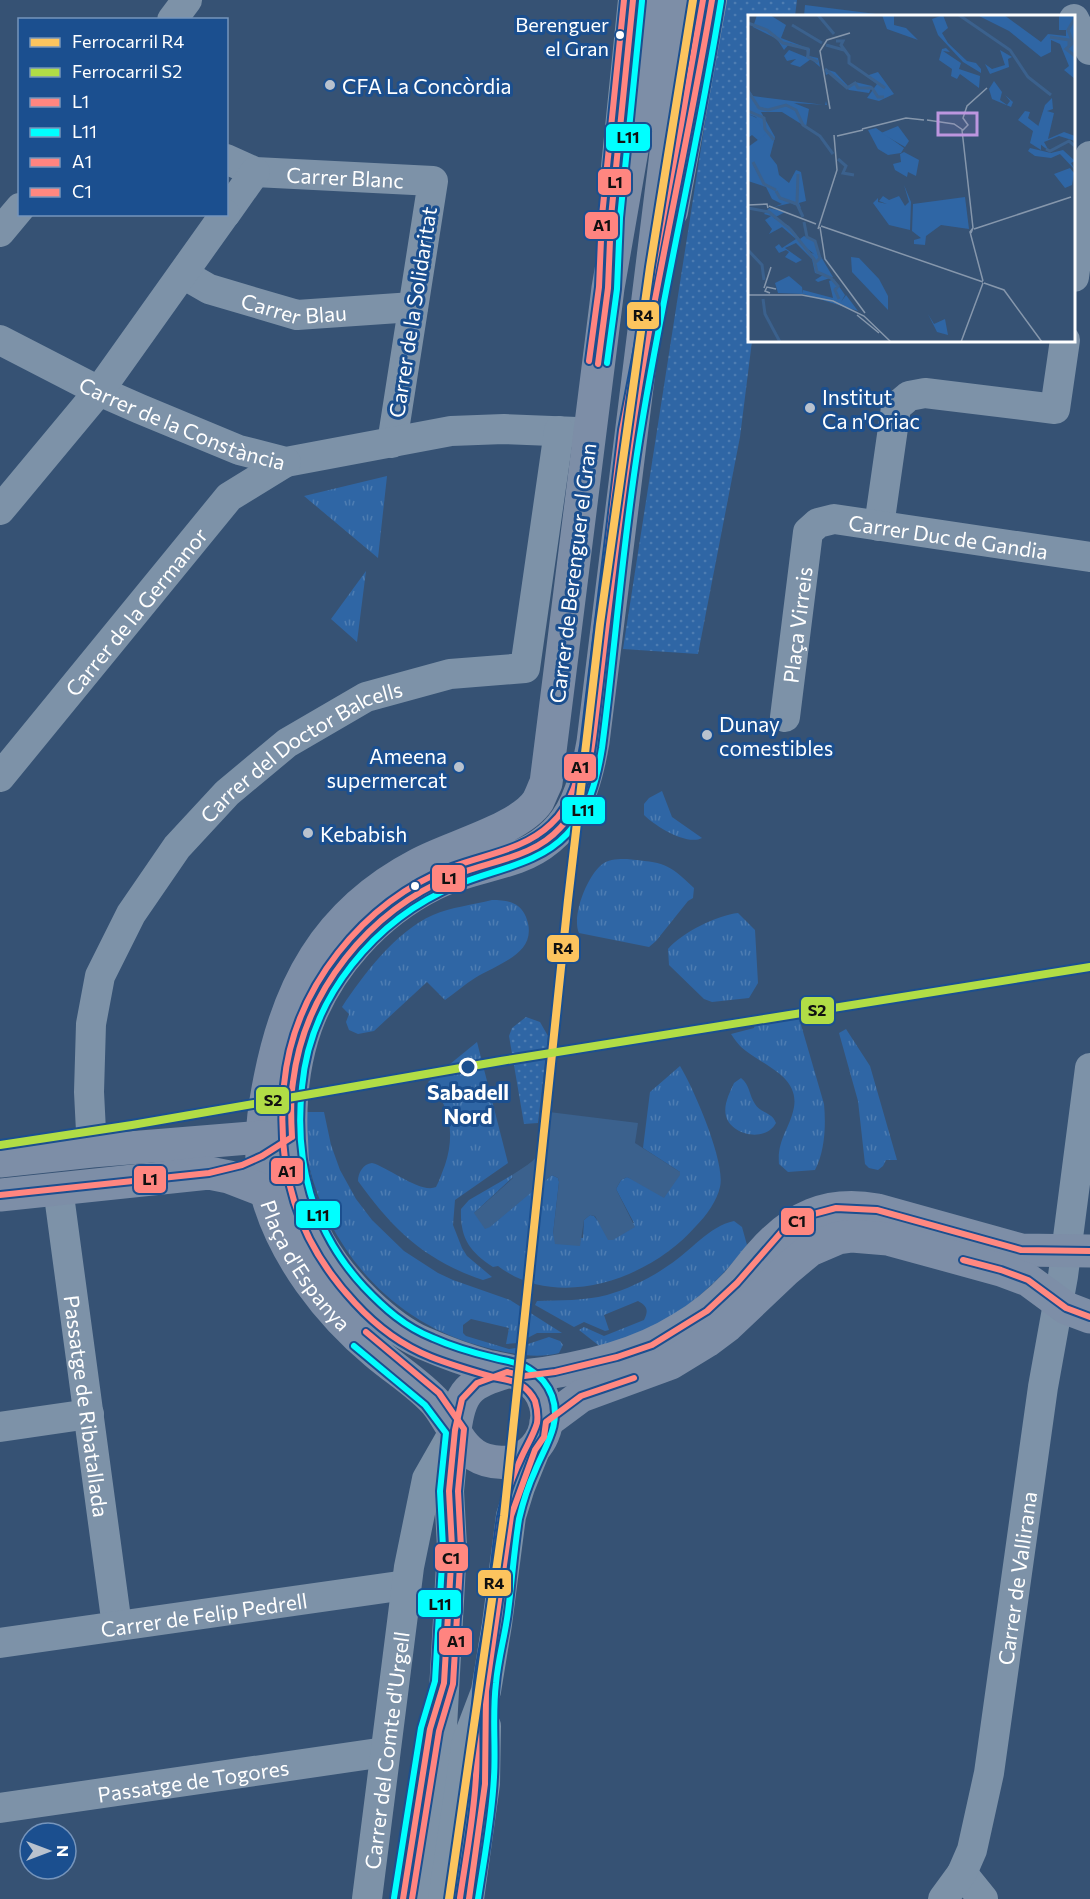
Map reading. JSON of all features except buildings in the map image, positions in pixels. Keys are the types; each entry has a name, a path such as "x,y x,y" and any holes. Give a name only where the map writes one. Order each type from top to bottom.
{"main road":[{"path":"608,288 639,111 655,0"},
{"path":"293,1172 291,1106 293,1074 306,1027 335,970 355,945 383,918 415,895 456,875 518,856 545,841 570,817 582,792 593,742 685,0"},
{"name":"Carrer de Berenguer el Gran","path":"285,1017 312,958 359,906 384,885 419,864 455,846 506,827 523,817 537,802 546,783 574,432 608,288"},
{"name":"Plaça d'Espanya","path":"285,1017 269,1078 262,1137 265,1191 279,1228 308,1278 328,1306 353,1333 432,1399 462,1443 474,1456 492,1462 521,1458 581,1396 671,1363 727,1326 786,1269 810,1250 852,1236 894,1240 1000,1270 1028,1280 1059,1304 1090,1317"},
{"path":"0,1161 262,1137 284,1156 293,1172 308,1222 336,1269 363,1299 405,1335 463,1359 515,1374 537,1388 544,1398 540,1436"},
{"path":"0,1194 209,1173 229,1177 265,1191"},
{"path":"455,1430 462,1399 477,1383 515,1374 555,1372 590,1365 652,1345 680,1329 706,1311 737,1283 784,1229 806,1216 836,1208 865,1208 1021,1250 1045,1252 1078,1250"}],"street":[{"path":"174,18 188,0"},
{"name":"Carrer de Berenguer el Gran","path":"608,288 611,217 633,0"},
{"path":"629,442 712,0"},
{"path":"1066,0 1072,15"},
{"path":"1075,22 1090,50"},
{"path":"1075,269 1090,156"},
{"path":"228,160 255,172 228,211"},
{"name":"Carrer Blanc","path":"255,172 433,181"},
{"name":"Carrer de la Solidaritat","path":"392,443 433,181"},
{"path":"0,232 18,210"},
{"path":"0,510 99,391 225,216"},
{"name":"Carrer Blau","path":"183,274 209,289 297,315 413,307"},
{"name":"Carrer de la Constància","path":"0,340 99,391 239,450 286,462 451,431 504,429 574,432"},
{"path":"879,526 896,407 909,396 925,393 1055,410 1065,342"},
{"name":"Carrer del Doctor Balcells","path":"92,1151 89,1092 92,1024 100,975 131,914 177,847 227,793 287,743 366,697 450,674 525,668 574,432"},
{"name":"Carrer de la Germanor","path":"0,777 229,497 286,462"},
{"name":"Carrer Duc de Gandia","path":"808,531 818,523 834,519 1090,557"},
{"name":"Plaça Virreis","path":"785,717 808,531"},
{"name":"Carrer de Vallirana","path":"943,1899 962,1873 972,1850 989,1773 1044,1387 1059,1304 1078,1250 1090,1068"},
{"name":"Passatge de Ribatallada","path":"58,1188 117,1626"},
{"path":"0,1427 89,1414"},
{"path":"422,1899 438,1774 452,1547 449,1491 455,1430"},
{"name":"Carrer del Comte d'Urgell","path":"367,1899 406,1585 427,1479 455,1430"},
{"path":"469,1899 485,1784 486,1690 511,1516 540,1436"},
{"name":"Carrer de Felip Pedrell","path":"0,1643 406,1585"},
{"name":"Carrer del Comte d'Urgell","path":"404,1899 430,1730 444,1683"},
{"path":"443,1899 467,1741 486,1690"},
{"name":"Passatge de Togores","path":"0,1808 386,1752"},
{"path":"962,1873 983,1899"}],"green space":[{"path":"724,0 797,0 795,15 748,15 748,342 752,342 740,437 698,654 623,649"},
{"path":"805,5 884,15 804,15"},
{"path":"387,476 378,558 304,496"},
{"path":"366,571 357,642 331,619"},
{"path":"662,791 672,817 702,838 696,840 680,837 663,829 644,815 644,804 649,798"},
{"path":"627,859 657,863 671,868 694,888 693,898 649,947 579,933 577,926 582,895 592,876 606,862"},
{"path":"492,900 517,905 526,917 529,929 527,940 515,955 471,980 445,1000 427,982 374,1031 358,1034 349,1030 346,1022 349,1014 342,1007 370,968 393,943 419,922 433,915"},
{"path":"738,913 755,930 758,983 749,998 712,1002 704,999 669,965 668,949 700,926 720,917"},
{"path":"797,1011 824,1104 825,1129 821,1155 815,1170 788,1172 779,1164 779,1155 794,1107 791,1088 779,1073 742,1048 731,1034 754,1028 755,1022"},
{"path":"526,1017 540,1022 548,1036 538,1123 524,1124 509,1036 512,1028"},
{"path":"846,1029 870,1066 897,1160 886,1160 878,1170 869,1168 865,1164 858,1101 839,1033"},
{"path":"477,1042 508,1163 455,1200 453,1225 467,1256 492,1277 483,1280 444,1263 412,1242 384,1214 358,1181 362,1169 372,1163 413,1184 422,1187 436,1187 448,1154 450,1132 442,1100 428,1082"},
{"path":"680,1066 708,1126 721,1176 719,1192 711,1208 677,1245 655,1261 630,1274 603,1283 576,1287 548,1286 522,1280 498,1266 493,1267 472,1249 464,1236 461,1209 469,1200 512,1175 513,1177 474,1213 535,1188 552,1175 558,1178 559,1182 553,1234 583,1238 584,1220 590,1215 597,1220 634,1223 616,1189 621,1180 627,1177 632,1179 680,1172 643,1148 650,1092"},
{"path":"741,1078 757,1107 772,1117 776,1123 764,1133 757,1135 741,1132 729,1123 726,1116 725,1107 729,1094 734,1083"},
{"path":"302,1112 324,1112 331,1145 340,1170 356,1199 372,1220 404,1251 453,1280 510,1300 562,1333 537,1333 518,1343 506,1344 509,1328 471,1319 463,1325 463,1333 466,1336 509,1349 549,1337 560,1341 563,1345 559,1353 539,1356 477,1345 446,1334 418,1319 392,1300 349,1254 332,1226 309,1166"},
{"path":"734,1221 742,1227 747,1245 716,1280 693,1301 668,1319 642,1333 602,1348 579,1330 584,1327 604,1336 644,1320 646,1309 638,1301 604,1315 609,1330 605,1331 584,1322 574,1327 535,1305 537,1301 572,1300 615,1293 662,1270 716,1228"}],"shaded area":[{"path":"549,1112 638,1123 635,1143 680,1172 680,1175 664,1198 627,1177 621,1180 616,1189 635,1227 613,1240 608,1240 595,1216 590,1215 584,1220 580,1246 555,1244 553,1234 559,1182 558,1178 552,1175 485,1229 474,1213 513,1178 512,1175 538,1156 546,1135"}],"rail line":[{"name":"R4","path":"449,1899 504,1516 568,900 600,624 650,267 693,0"},
{"name":"S2","path":"0,1145 132,1125 501,1061 1090,967"}],"transit line":[{"name":"A1","path":"589,361 599,287 602,216 624,0"},
{"name":"L1","path":"598,364 608,288 611,217 633,0"},
{"name":"A1","path":"460,1898 475,1791 476,1705 479,1673 490,1611 501,1517 512,1478 536,1427 535,1401 531,1394 518,1383 446,1363 400,1341 363,1312 335,1279 304,1229 294,1202 283,1146 284,1085 290,1049 302,1015 318,983 338,953 362,926 389,902 420,882 452,867 517,846 540,833 559,816 574,788 584,746 622,430 703,0"},
{"name":"L1","path":"292,1137 291,1096 300,1048 311,1016 326,986 346,958 368,933 394,910 422,891 453,876 524,853 549,838 568,818 580,795 588,769 592,743 620,516 639,388 712,0"},
{"name":"L11","path":"607,363 617,289 620,218 642,1"},
{"name":"L11","path":"478,1899 493,1792 496,1683 508,1612 519,1519 530,1482 551,1435 555,1406 548,1388 533,1371 517,1363 479,1354 423,1334 379,1302 346,1265 331,1243 310,1194 301,1142 302,1087 308,1054 318,1022 333,992 374,940 399,918 427,900 471,879 529,860 543,853 575,825 591,794 602,748 629,509 641,429 721,1"},
{"name":"L1","path":"0,1195 209,1173 242,1165 262,1156 292,1137"},
{"name":"C1","path":"403,1899 430,1729 444,1683 452,1547 449,1491 455,1430 462,1399 477,1383 507,1372 524,1376 555,1372 617,1357 652,1345 707,1311 737,1283 784,1229 806,1216 836,1208 877,1210 1021,1250 1090,1251"},
{"name":"C1","path":"963,1260 1028,1280 1066,1308 1090,1317"},
{"name":"A1","path":"366,1332 439,1393 464,1429 458,1491 461,1548 453,1684 439,1731 412,1899"},
{"name":"L11","path":"354,1346 425,1405 446,1433 440,1491 443,1547 435,1681 421,1728 394,1898"},
{"name":"C1","path":"469,1899 485,1784 486,1691 511,1516 535,1450 544,1437 546,1422 581,1396 634,1378"}],"place":[{"name":"Berenguer el Gran","path":"620,35"},
{"name":"CFA La Concòrdia","path":"330,85"},
{"name":"Institut Ca n'Oriac","path":"810,408"},
{"name":"Dunay comestibles","path":"707,735"},
{"name":"Ameena supermercat","path":"459,767"},
{"name":"Kebabish","path":"308,833"},
{"name":"Sabadell Nord","path":"468,1067"}]}
